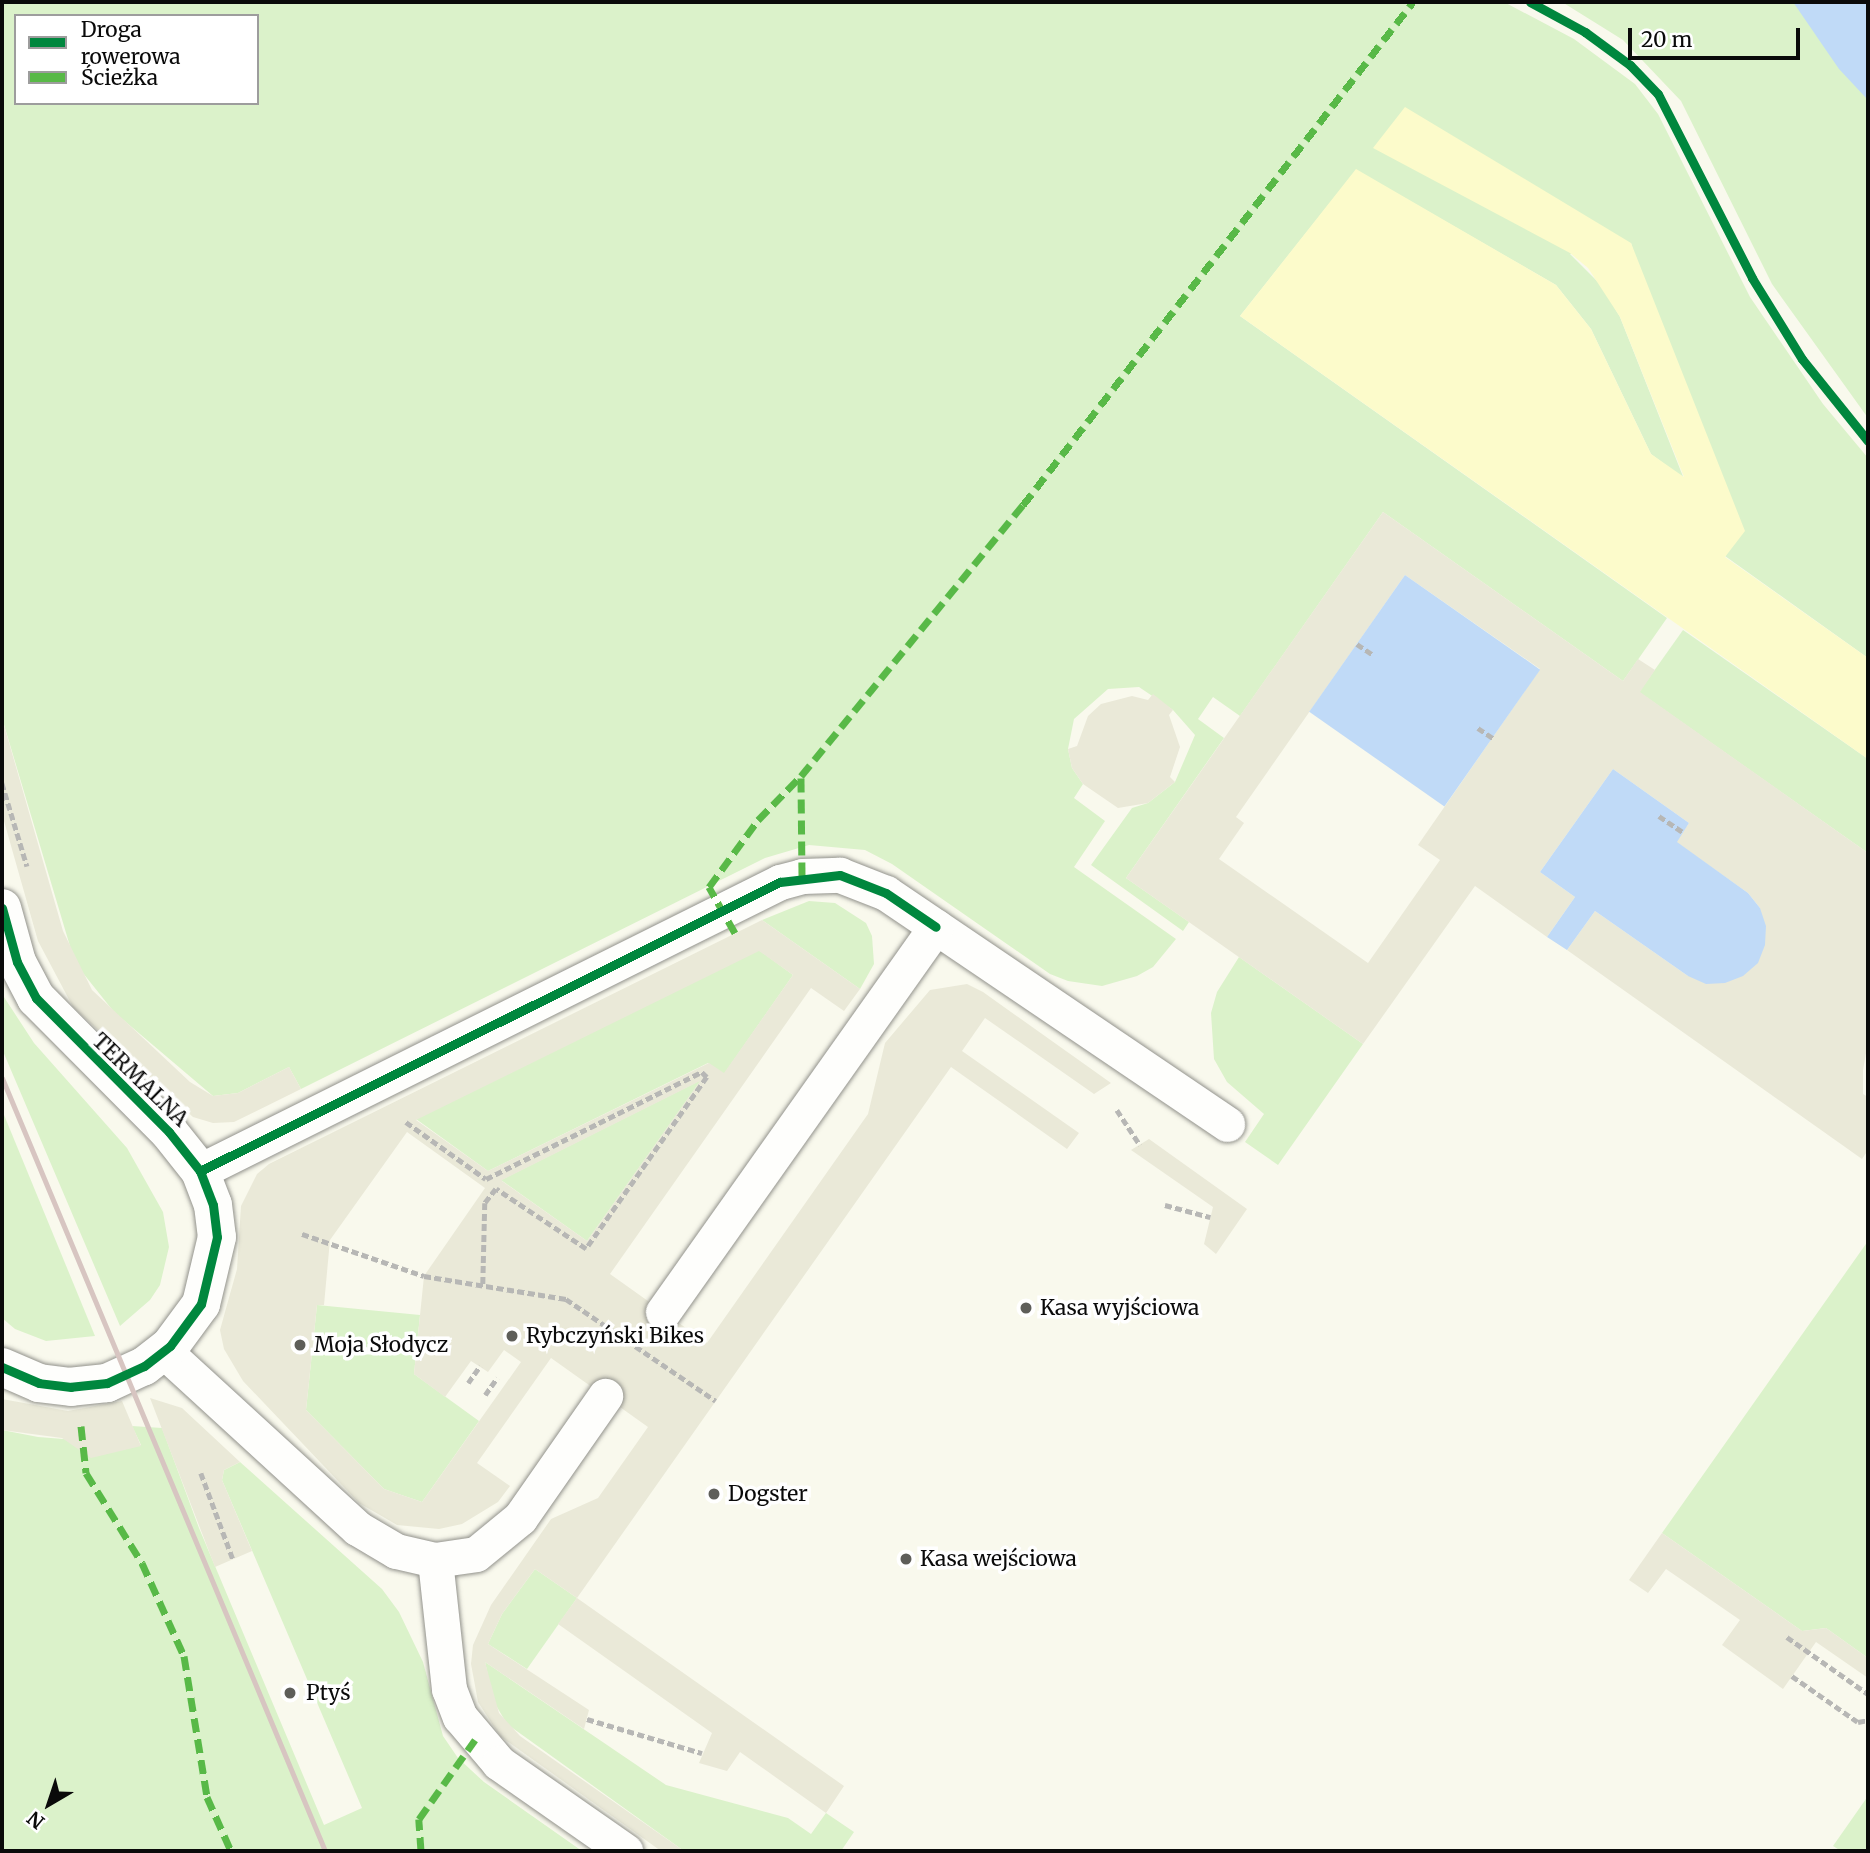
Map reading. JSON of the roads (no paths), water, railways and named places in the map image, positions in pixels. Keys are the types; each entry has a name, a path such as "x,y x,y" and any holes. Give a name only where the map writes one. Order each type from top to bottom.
{"street":[{"name":"TERMALNA","path":"2,908 17,962 36,998 169,1132 200,1171 216,1220 215,1257 201,1304 164,1351 127,1375 89,1385 39,1383 2,1367"}],"lane":[{"path":"200,1171 780,882 840,875 886,893 1227,1125"},
{"path":"663,1312 936,927"},
{"path":"164,1351 357,1528 396,1551 435,1560 476,1554 520,1518 605,1396"},
{"path":"435,1560 449,1689 460,1717 499,1763 625,1851"}],"water":[{"path":"1793,2 1868,2 1868,100 1839,69"},
{"path":"1405,575 1540,670 1444,806 1309,712"},
{"path":"1613,769 1689,823 1677,842 1748,893 1760,908 1766,926 1765,945 1758,963 1743,976 1725,983 1706,984 1688,976 1595,911 1567,950 1547,937 1575,897 1540,872"}],"railway":[{"path":"2,1078 325,1851"}],"place":[{"name":"Kasa wyjściowa","path":"1026,1308"},
{"name":"Rybczyński Bikes","path":"512,1336"},
{"name":"Moja Słodycz","path":"300,1345"},
{"name":"Dogster","path":"714,1494"},
{"name":"Kasa wejściowa","path":"906,1559"},
{"name":"Ptyś","path":"290,1693"}]}
